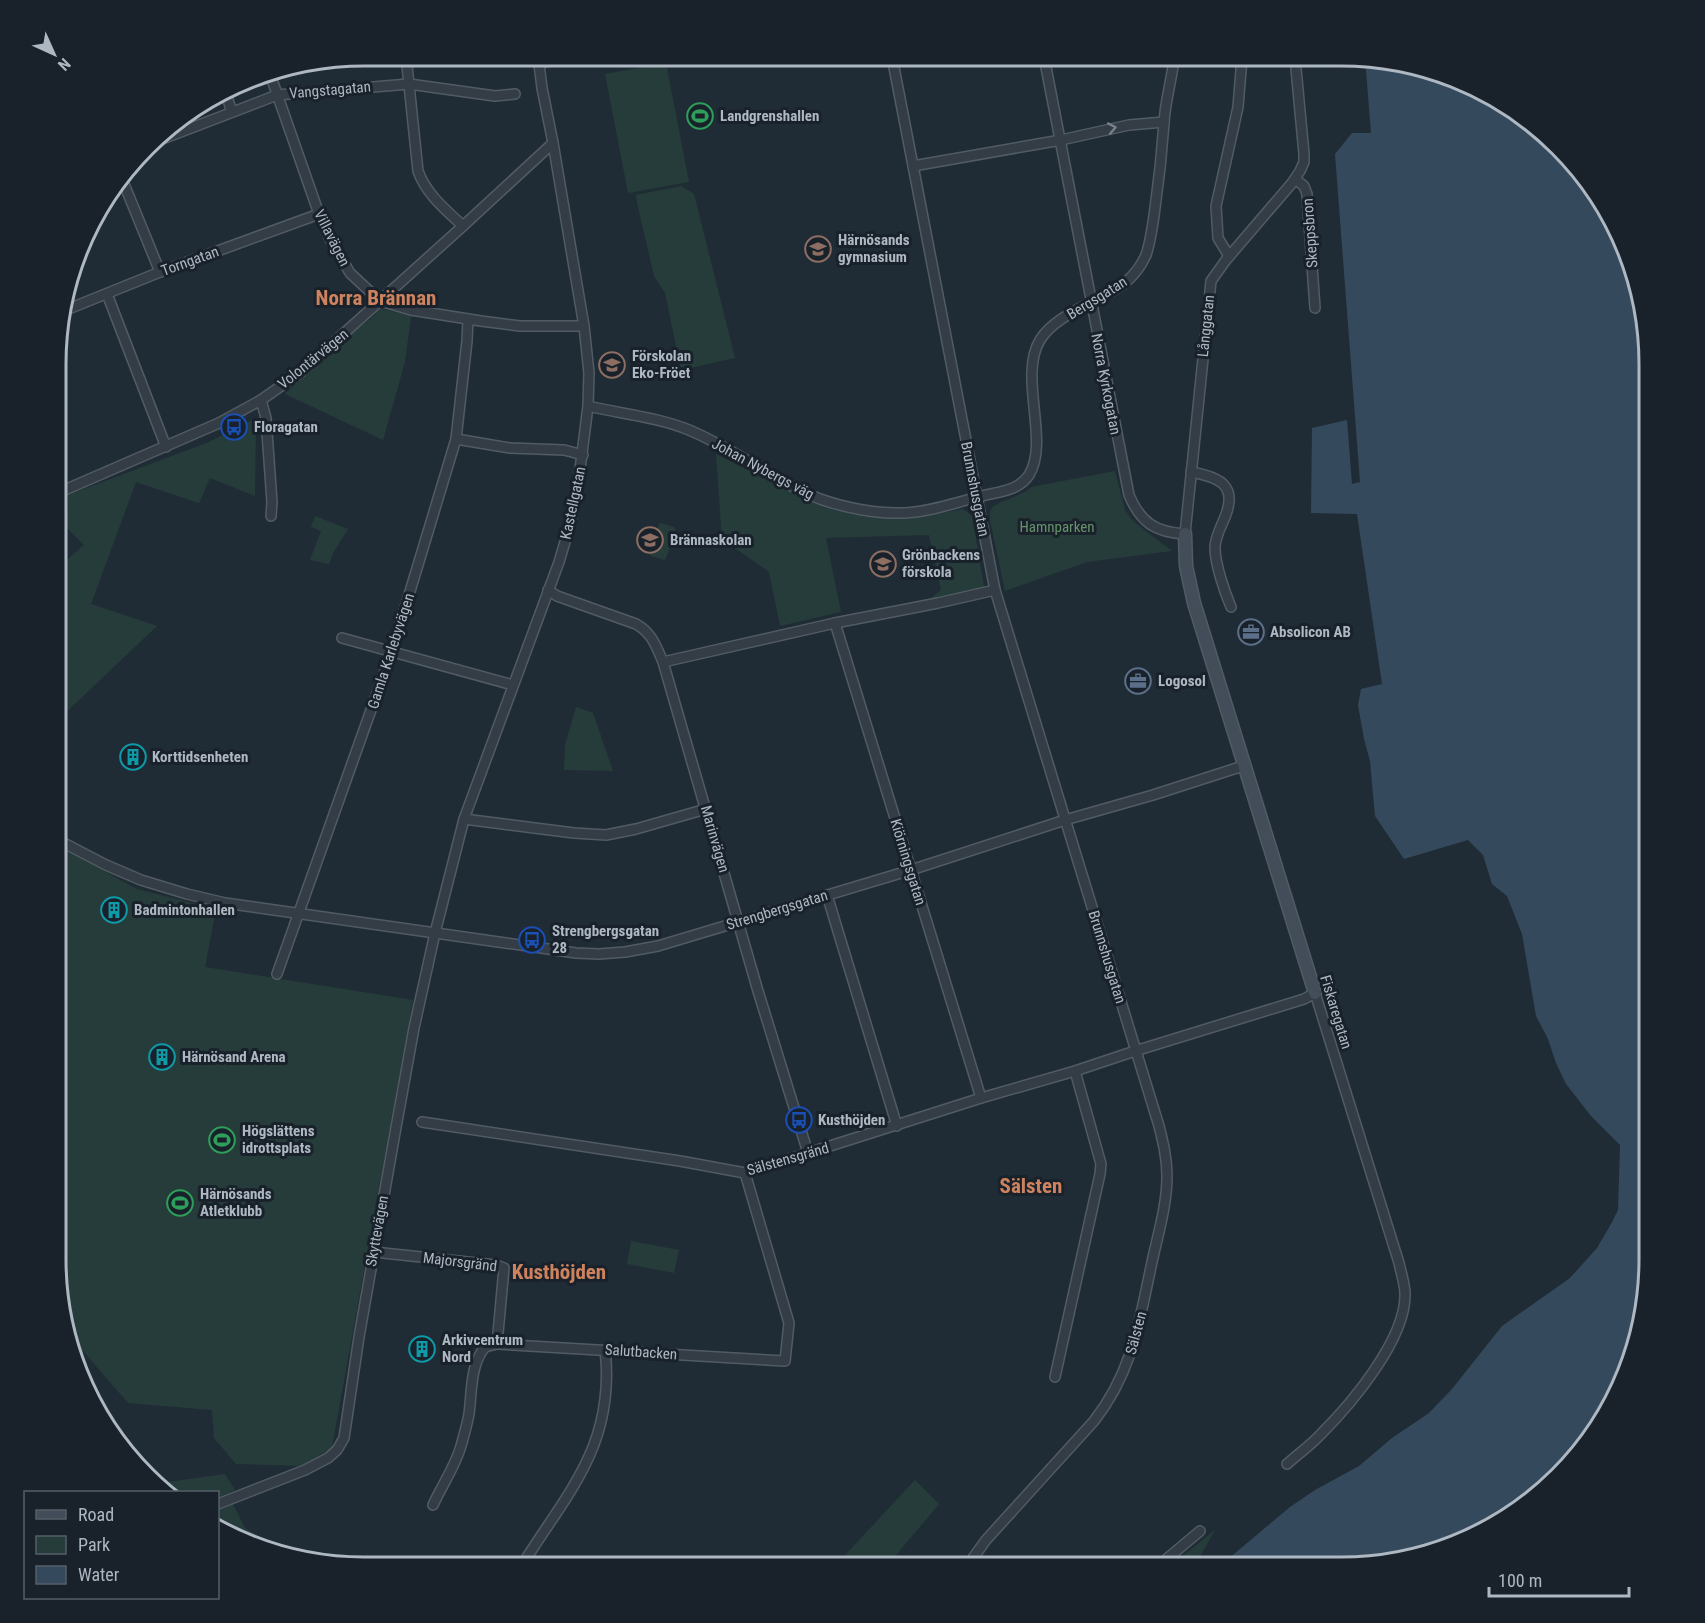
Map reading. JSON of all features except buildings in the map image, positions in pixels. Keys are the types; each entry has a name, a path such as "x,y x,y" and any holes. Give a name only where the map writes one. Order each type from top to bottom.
{"street":[{"path":"407,66 418,171 422,183 463,226"},
{"name":"Kastellgatan","path":"435,933 464,819 570,525 583,455 589,373 584,326 540,66"},
{"name":"Brunnshusgatan","path":"894,66 995,590 1135,1051"},
{"name":"Norra Kyrkogatan","path":"1046,66 1129,495 1136,511 1149,525 1167,533 1185,534"},
{"name":"Bergsgatan","path":"977,497 1002,492 1021,484 1029,475 1034,463 1036,444 1032,377 1040,340 1052,326 1112,292 1128,280 1138,269 1145,256 1151,234 1173,66"},
{"path":"1229,256 1218,238 1216,206 1238,107 1241,66"},
{"name":"Skeppsbron","path":"1296,66 1304,162 1295,178 1304,186 1307,194 1315,308"},
{"name":"Villavägen","path":"272,81 330,239 350,273 380,301 411,309 520,326 584,326"},
{"name":"Vangstagatan","path":"176,134 277,95 409,84 495,96 515,94"},
{"path":"228,99 232,112"},
{"path":"913,166 1061,140 1129,125 1164,122"},
{"name":"Volontärvägen","path":"66,489 219,423 261,400 301,372 553,143"},
{"name":"Långgatan","path":"1185,534 1211,281 1229,256 1295,178"},
{"path":"125,187 160,272"},
{"name":"Torngatan","path":"72,308 160,272 319,214"},
{"path":"107,294 166,447"},
{"name":"Gamla Karlebyvägen","path":"277,974 392,651 456,439 468,319"},
{"path":"261,400 266,418 272,502 270,516"},
{"name":"Johan Nybergs väg","path":"588,406 667,423 691,431 820,499 849,507 878,512 905,513 964,502 977,497"},
{"path":"456,439 510,448 564,450 583,455"},
{"path":"1191,472 1216,478 1229,493 1228,510 1215,546 1231,608"},
{"name":"Fiskaregatan","path":"1185,534 1188,581 1243,766 1399,1263 1405,1294 1398,1328 1374,1371 1321,1434 1287,1464"},
{"name":"Marinvägen","path":"548,590 557,596 636,624 645,629 655,642 663,662 758,991 808,1153"},
{"path":"663,662 995,590"},
{"name":"Kiörningsgatan","path":"836,625 981,1098"},
{"path":"342,638 513,685"},
{"name":"Strengbergsgatan","path":"66,844 106,865 163,887 210,900 528,947 599,954 658,946 1243,766"},
{"path":"464,819 606,835 706,809"},
{"path":"827,895 897,1126"},
{"name":"Skyttevägen","path":"219,1504 306,1470 328,1458 337,1450 344,1438 357,1348 414,1028 435,933"},
{"name":"Sälstensgränd","path":"422,1122 745,1173 1304,999 1315,993"},
{"name":"Sälsten","path":"974,1557 986,1540 1108,1403 1123,1374 1134,1345 1161,1221 1167,1176 1159,1126 1135,1051"},
{"path":"1055,1377 1101,1164 1075,1071"},
{"name":"Salutbacken","path":"497,1344 785,1361 789,1323 745,1173"},
{"name":"Majorsgränd","path":"374,1251 496,1265 504,1268 497,1344"},
{"path":"433,1505 461,1447 478,1357 485,1347 497,1344"},
{"path":"527,1557 570,1490 593,1447 600,1424 606,1389 605,1350"},
{"path":"1169,1557 1200,1531"}],"green space":[{"path":"649,66 667,66 689,182 628,193 605,74"},
{"path":"681,186 694,194 735,358 681,370 665,293 654,276 636,195"},
{"path":"378,308 411,316 405,362 383,440 285,394 325,354 374,316"},
{"path":"256,418 255,496 210,478 199,503 136,482 91,604 157,626 66,712 66,561 84,545 66,527 66,496 209,442"},
{"path":"716,454 825,508 866,517 914,518 963,509 972,516 984,586 981,590 930,599 941,590 929,535 826,538 841,612 780,626 769,572 722,539"},
{"name":"Hamnparken","path":"1115,471 1125,510 1133,521 1172,551 1087,562 1005,591 990,520 993,506 1031,487"},
{"path":"315,516 348,529 329,564 310,560 321,531 311,527"},
{"path":"661,523 674,527 676,530 664,560 649,554"},
{"path":"576,707 593,713 613,771 564,770 565,745"},
{"name":"Högslättens idrottsplats","path":"66,850 137,889 216,909 205,967 413,1000 332,1447 304,1466 236,1464 214,1438 212,1410 128,1403 80,1347 69,1298 66,1259"},
{"path":"631,1241 679,1250 674,1273 627,1264"},
{"path":"225,1474 235,1490 219,1498 219,1491 178,1491 167,1482"},
{"path":"915,1480 939,1504 894,1557 843,1557"},
{"path":"233,1504 245,1528 266,1540 219,1519 219,1511"},
{"path":"1215,1530 1200,1557 1181,1557"}],"water":[{"path":"1366,68 1418,76 1455,89 1490,106 1552,153 1577,183 1608,232 1629,287 1636,325 1639,364 1638,1278 1629,1336 1616,1373 1599,1408 1552,1470 1506,1507 1455,1534 1399,1551 1341,1557 1230,1557 1290,1507 1315,1490 1359,1466 1392,1438 1429,1413 1452,1389 1502,1326 1570,1278 1597,1248 1618,1210 1620,1145 1591,1116 1566,1084 1556,1063 1548,1039 1536,1016 1522,934 1507,896 1492,884 1483,855 1468,840 1404,859 1375,816 1370,761 1358,705 1361,689 1382,684 1357,514 1311,513 1312,428 1347,420 1352,484 1360,482 1335,154 1352,133 1371,133"}],"place":[{"name":"Landgrenshallen","path":"700,116"},
{"name":"Härnösands gymnasium","path":"818,249"},
{"name":"Förskolan Eko-Fröet","path":"612,365"},
{"name":"Floragatan","path":"234,427"},
{"name":"Brännaskolan","path":"650,540"},
{"name":"Grönbackens förskola","path":"883,564"},
{"name":"Absolicon AB","path":"1251,632"},
{"name":"Logosol","path":"1138,681"},
{"name":"Korttidsenheten","path":"133,757"},
{"name":"Badmintonhallen","path":"114,910"},
{"name":"Strengbergsgatan 28","path":"532,940"},
{"name":"Härnösand Arena","path":"162,1057"},
{"name":"Kusthöjden","path":"799,1120"},
{"name":"Högslättens idrottsplats","path":"222,1140"},
{"name":"Härnösands Atletklubb","path":"180,1203"},
{"name":"Arkivcentrum Nord","path":"422,1349"}],"district":[{"name":"Norra Brännan","path":"376,298"},
{"name":"Sälsten","path":"1031,1186"},
{"name":"Kusthöjden","path":"559,1272"}]}
